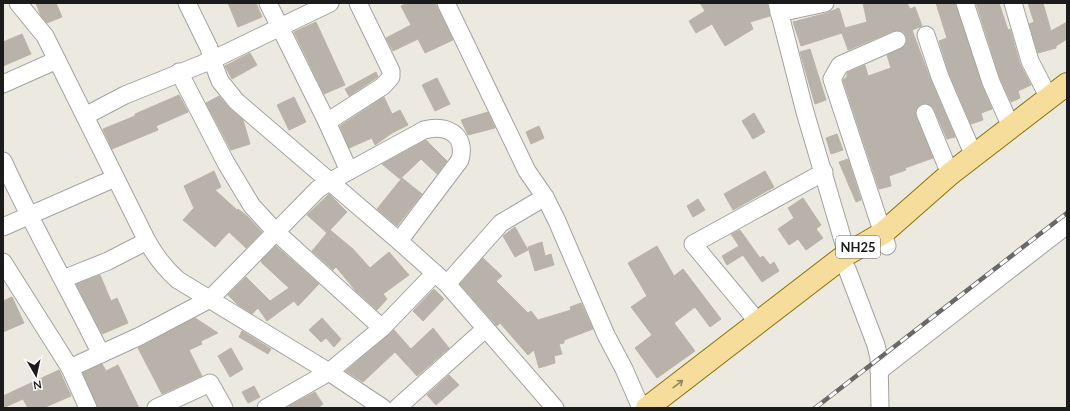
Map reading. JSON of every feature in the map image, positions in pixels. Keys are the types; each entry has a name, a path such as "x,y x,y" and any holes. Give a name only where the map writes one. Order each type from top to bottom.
{"main road":[{"name":"NH25","path":"647,408 758,322 847,262 866,256 949,190 1058,99 1067,84"},
{"name":"NH25","path":"885,240 950,174 1011,127 1058,99"},
{"name":"NH25","path":"670,408 847,262"}],"street":[{"path":"18,3 45,36 147,241 158,260 167,271 178,280 329,372 383,408"},
{"path":"187,3 210,48 212,60 220,81 236,101 441,278 485,330 555,408"},
{"path":"268,3 327,122 349,171"},
{"path":"85,116 125,95 212,60 330,3"},
{"path":"327,122 383,86 391,77 391,71 358,3"},
{"path":"446,3 527,171 545,197 606,336 624,369 642,408"},
{"path":"825,3 778,8 804,112 824,172 847,262 876,345 880,371 880,408"},
{"path":"964,3 991,82 1011,127"},
{"path":"1012,3 1030,61 1058,99"},
{"path":"926,35 940,77 974,156"},
{"path":"885,240 832,79 840,65 897,40"},
{"path":"3,84 58,60"},
{"path":"179,72 230,169 252,206 276,232 382,328"},
{"path":"925,113 950,174"},
{"path":"70,368 140,336 210,299 318,189 424,130 440,127 453,133 458,139 462,153 460,160 399,241"},
{"path":"3,161 28,215 63,279 101,354"},
{"path":"758,322 693,244 824,172"},
{"path":"3,227 115,178"},
{"path":"266,408 329,372 441,278 501,223 545,197"},
{"path":"880,371 1067,225"},
{"path":"63,279 108,260 147,241"},
{"path":"3,262 70,368 88,408"},
{"path":"397,408 485,330"},
{"path":"156,408 210,383 224,408"}],"building":[{"path":"36,3 56,3 62,17 47,23 41,16"},
{"path":"228,3 256,3 262,17 238,27"},
{"path":"407,3 435,3 453,40 425,53 418,39 393,51 386,38 411,25 401,6"},
{"path":"700,3 767,3 770,16 750,22 753,29 725,46 712,24 696,33 689,21 705,11"},
{"path":"863,3 907,3 910,9 915,7 922,26 912,30 931,81 955,137 947,139 934,109 927,103 921,104 915,111 916,116 933,158 905,168 906,170 889,176 891,186 879,189 843,80 847,77 847,73 865,65 868,76 891,68 887,55 905,46 907,41 906,36 903,32 893,31 848,50 842,33 801,46 793,22 827,13 839,8 845,28 867,22"},
{"path":"936,3 955,3 982,85 992,109 981,113 983,120 971,124 949,73 939,41 947,38"},
{"path":"976,3 999,3 1008,30 1010,29 1020,64 1031,85 1018,91 1020,98 1011,102 1000,78"},
{"path":"1028,3 1043,3 1051,31 1067,22 1067,39 1056,46 1056,48 1038,53 1029,24 1034,22"},
{"path":"316,22 345,85 324,94 294,32"},
{"path":"22,34 31,54 3,66 3,42"},
{"path":"810,49 826,100 815,104 800,52"},
{"path":"250,53 257,65 232,79 225,66"},
{"path":"376,72 378,77 349,96 345,89"},
{"path":"437,78 450,104 435,111 422,85"},
{"path":"179,95 188,112 156,126 158,130 112,149 103,129 135,116 135,114"},
{"path":"219,96 229,108 243,120 250,144 231,150 206,103"},
{"path":"294,97 306,122 289,130 277,105"},
{"path":"384,97 392,114 400,110 408,125 392,133 375,145 372,138 349,148 340,126"},
{"path":"488,112 495,128 468,135 461,120"},
{"path":"754,113 765,132 753,139 742,121"},
{"path":"539,126 544,138 531,144 526,132"},
{"path":"837,134 843,150 831,154 826,138"},
{"path":"426,140 447,161 437,174 421,159 400,179 382,164"},
{"path":"848,159 861,200 856,202 839,162"},
{"path":"214,171 221,187 215,190 237,210 238,209 247,216 262,232 246,248 229,232 215,247 183,220 194,208 184,186"},
{"path":"765,171 774,187 733,210 724,194"},
{"path":"402,178 422,194 397,226 377,209"},
{"path":"329,194 347,212 330,230 353,249 370,268 389,252 409,275 383,294 387,299 377,310 356,291 336,267 333,270 312,251 327,233 307,215"},
{"path":"803,198 821,225 816,229 823,238 806,250 798,239 789,245 778,229 794,218 788,208"},
{"path":"698,199 705,210 693,217 687,206"},
{"path":"515,227 528,250 515,257 503,236"},
{"path":"740,230 760,258 763,256 770,265 774,262 779,271 762,282 743,255 727,265 722,256 739,246 731,234"},
{"path":"542,242 545,256 551,254 554,265 535,271 528,247"},
{"path":"276,246 319,284 298,306 294,301 267,321 258,308 252,314 237,304 228,295 246,277 270,301 289,288 261,261"},
{"path":"657,246 674,276 683,269 721,319 710,327 695,307 674,323 695,351 657,378 635,348 652,335 631,307 647,296 628,263"},
{"path":"483,258 502,276 496,281 528,313 531,311 538,320 571,310 570,307 581,303 593,329 564,340 564,343 559,344 562,354 554,356 555,363 539,368 534,350 528,355 500,323 497,326 460,284"},
{"path":"100,275 111,301 117,298 128,323 102,334 76,284"},
{"path":"434,289 444,299 423,321 413,311"},
{"path":"12,297 24,323 3,332 3,301"},
{"path":"195,318 218,333 201,341 202,344 189,350 202,376 162,394 138,348"},
{"path":"322,318 341,339 334,347 326,338 321,342 309,330"},
{"path":"433,328 449,348 417,376 395,352 363,382 346,371 394,330 411,349"},
{"path":"242,331 271,349 268,354 239,337"},
{"path":"231,348 243,369 230,377 218,356"},
{"path":"102,364 106,371 118,365 139,408 98,408 83,373"},
{"path":"59,370 71,396 43,408 28,408 23,399 3,408 3,396"},
{"path":"449,375 459,385 436,405 427,395"},
{"path":"254,386 260,397 248,403 242,392"},
{"path":"315,392 323,404 318,408 290,408 289,406"}],"railway":[{"path":"815,408 1067,213"}]}
